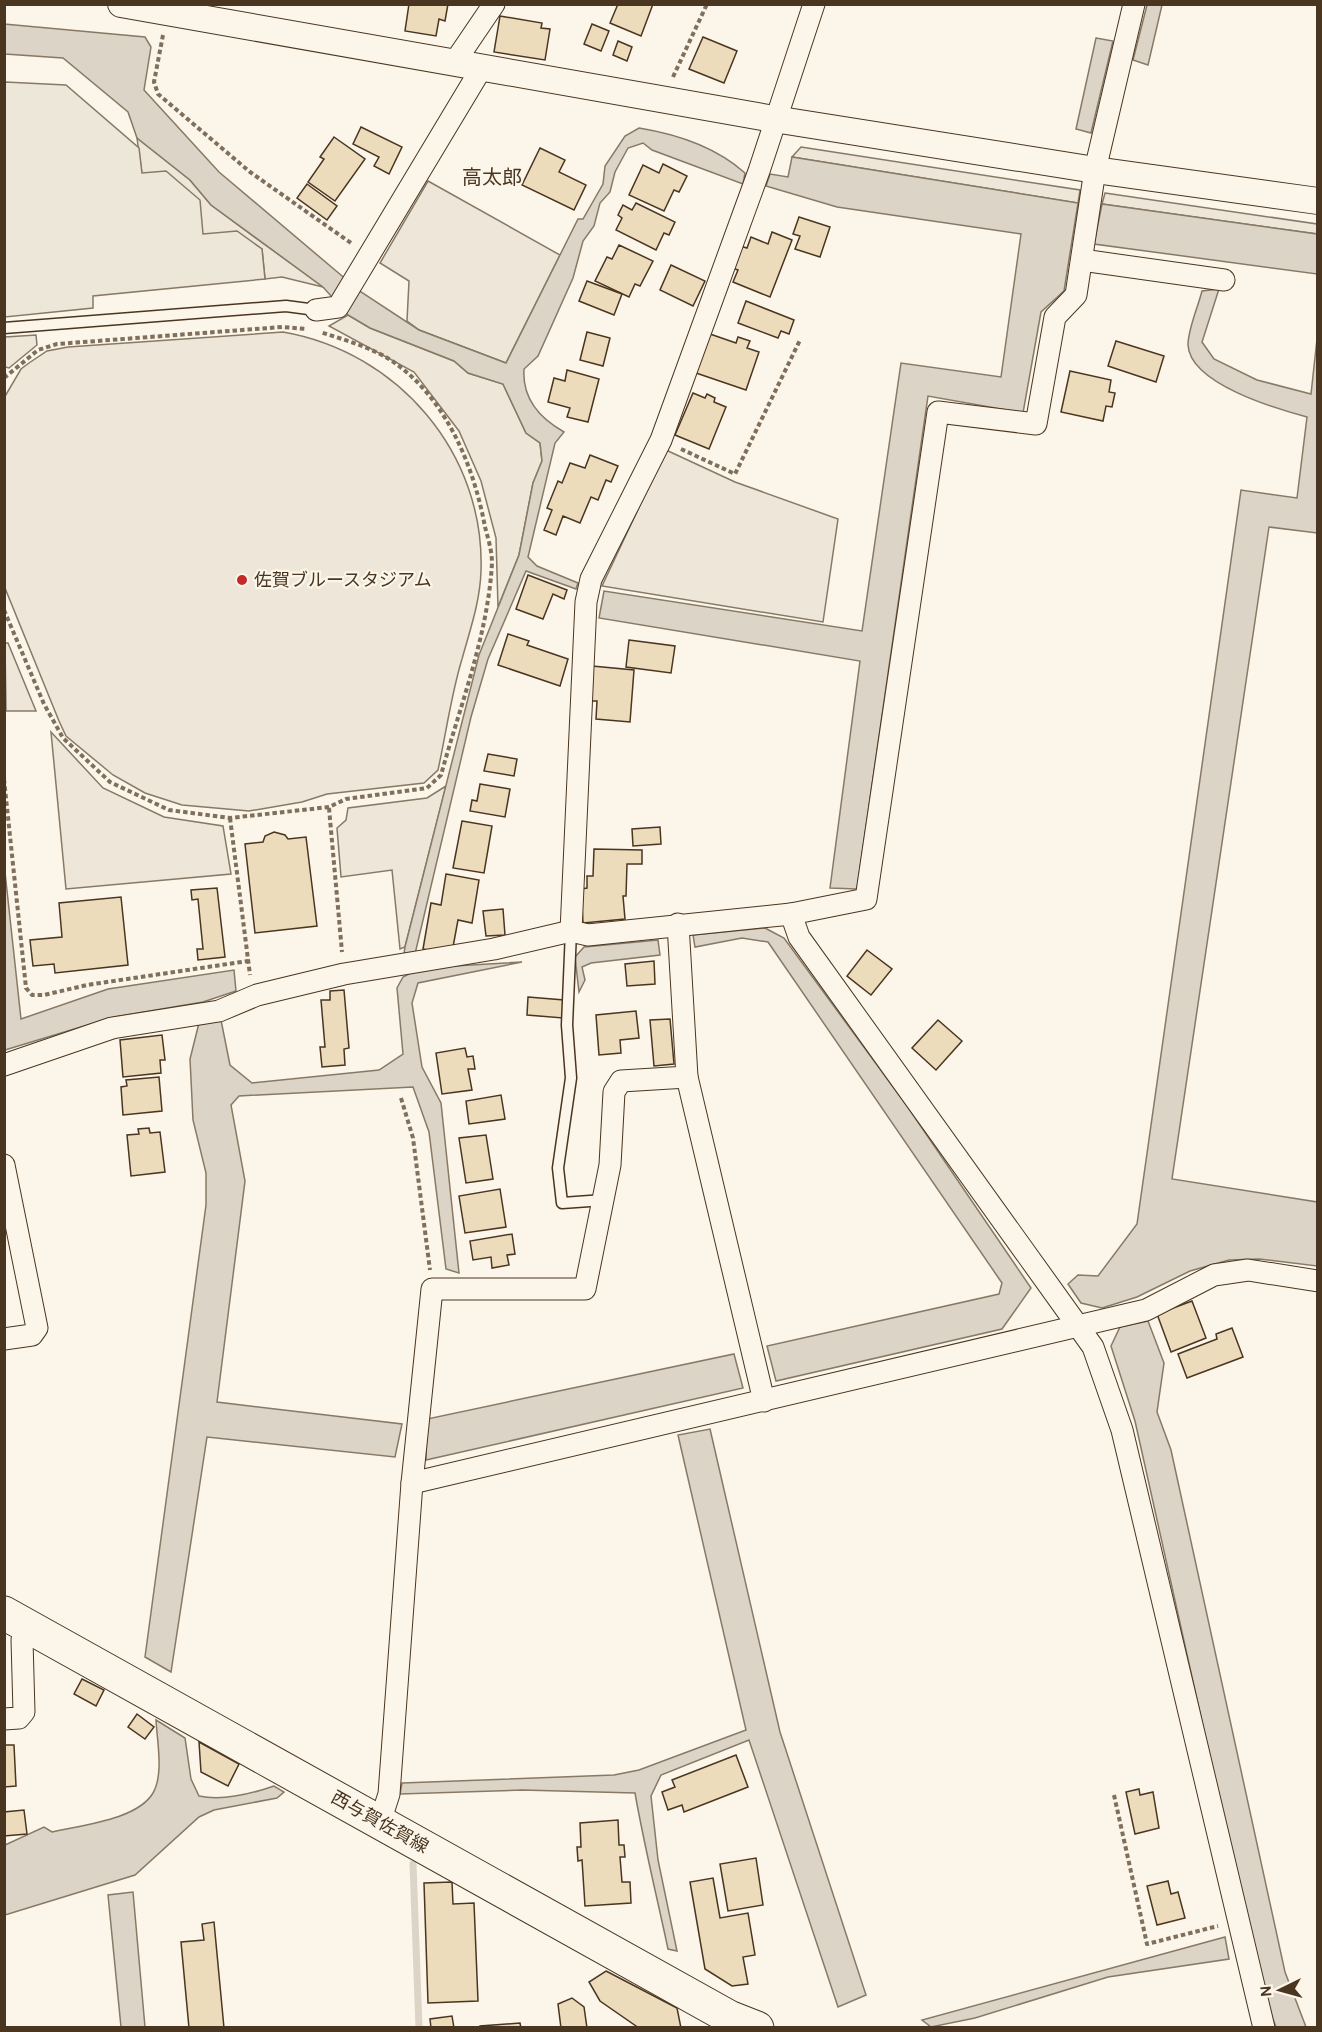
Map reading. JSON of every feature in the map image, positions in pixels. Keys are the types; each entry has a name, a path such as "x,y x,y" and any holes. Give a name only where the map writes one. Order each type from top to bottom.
{"main road":[{"name":"西与賀佐賀線","path":"15,1619 729,2017 757,2028"}],"street":[{"path":"121,4 774,119 1095,170 1317,201"},
{"path":"454,63 494,4"},
{"path":"571,931 586,602 591,579 661,440 759,171 774,119 814,4"},
{"path":"4,1065 112,1028 219,1011 257,995 344,974 494,949 571,931 588,935 791,914 866,899 938,412 1036,424 1055,317 1076,295 1095,170 1134,4"},
{"path":"316,310 338,306 482,69"},
{"path":"1082,260 1224,280"},
{"path":"791,914 799,937 1093,1347 1122,1430 1264,2028"},
{"path":"678,924 687,1077 764,1401"},
{"path":"380,1822 389,1794 412,1483 432,1289 585,1289 610,1165 614,1092 621,1081 687,1077"},
{"path":"4,1165 38,1328 32,1335 4,1339"},
{"path":"412,1483 1146,1310 1214,1275 1248,1270 1317,1281"},
{"path":"4,1719 19,1718 24,1712 22,1640 15,1619"}],"lane":[{"path":"4,328 286,306 316,310"},
{"path":"571,931 567,1025 571,1078 558,1168 562,1203 604,1200"}],"path":[{"path":"662,100 707,4"},
{"path":"168,11 154,82 158,94 250,172 369,256"},
{"path":"4,378 38,350 57,344 282,327 313,330 356,344 394,363 420,385 460,443 478,490 492,560 486,614 441,775 427,788 346,799 329,807 230,818 169,810 110,782 63,738 44,704 4,610"},
{"path":"661,440 735,474 800,340"},
{"path":"4,629 12,627"},
{"path":"4,779 26,988 32,995 44,995 87,985 248,961"},
{"path":"329,807 344,974"},
{"path":"230,818 251,985 257,995"},
{"path":"401,1098 413,1138 432,1289"},
{"path":"1114,1795 1147,1944 1239,1921"}],"shaded area":[{"path":"1147,5 1162,5 1148,65 1133,60"},
{"path":"4,24 145,37 151,47 144,90 219,172 361,292 419,330 506,363 578,219 583,219 603,184 605,166 625,136 639,128 681,138 721,156 745,173 743,184 652,150 643,143 628,148 615,172 610,192 600,203 594,226 583,241 573,278 538,356 524,369 526,389 534,406 540,414 564,432 555,443 528,557 537,566 578,583 576,589 526,571 488,659 471,717 415,954 404,954 405,947 479,655 519,555 533,483 542,461 540,443 526,433 503,384 468,373 454,361 370,328 348,315 323,287 211,205 190,180 137,138 128,112 63,58 5,54"},
{"path":"1096,38 1113,41 1091,133 1076,129"},
{"path":"5,82 66,85 139,148 142,173 166,171 200,200 203,234 237,231 262,249 265,279 93,296 93,308 5,317"},
{"path":"137,138 190,180 211,205 323,287 282,277 265,279 262,249 203,234 142,174"},
{"path":"801,147 1080,190 1078,203 792,157"},
{"path":"792,157 1078,203 1064,291 1041,312 1023,413 928,396 857,889 830,888 860,661 599,618 604,591 862,631 901,363 1001,377 1021,234 837,207 766,186 770,174 788,177"},
{"path":"428,181 560,255 506,363 419,330 407,321 409,281 380,263"},
{"path":"1105,193 1317,224 1317,234 1102,204"},
{"path":"1102,204 1317,234 1317,274 1094,244"},
{"path":"1219,289 1202,342 1214,359 1257,380 1311,394 1317,339 1317,533 1269,527 1172,1179 1317,1202 1317,1266 1259,1259 1229,1260 1190,1271 1137,1297 1102,1308 1081,1303 1068,1284 1078,1275 1098,1276 1137,1224 1241,490 1297,498 1307,417 1237,393 1203,372 1192,359 1188,339 1202,291"},
{"path":"348,315 370,328 454,361 468,373 503,384 526,433 540,443 542,461 533,483 519,555 498,607 496,538 481,481 459,431 414,372 329,326"},
{"name":"佐賀ブルースタジアム","path":"283,332 325,343 363,361 397,385 427,415 450,449 468,487 478,528 481,571 477,605 455,686 438,770 424,783 327,794 302,802 249,811 182,805 145,793 113,775 66,736 59,721 5,588 4,398 21,369 47,351 68,347"},
{"path":"36,335 37,345 9,368 5,367 5,337"},
{"path":"666,450 735,482 838,519 823,622 602,586"},
{"path":"5,643 8,643 36,711 6,711"},
{"path":"51,732 103,788 164,817 223,826 231,874 66,889"},
{"path":"446,786 405,947 400,949 392,870 341,877 337,828 346,820 348,808 427,798"},
{"path":"4,863 21,1019 108,989 234,970 236,991 203,1002 114,1017 5,1050"},
{"path":"765,928 784,938 907,1106 1031,1288 1002,1329 776,1381 767,1346 999,1294 1002,1283 768,942 742,938 695,947 693,935"},
{"path":"658,940 660,955 591,963 582,967 585,980 579,992 575,957 584,947"},
{"path":"522,962 418,983 412,1003 422,1067 441,1103 459,1273 446,1269 429,1132 413,1087 239,1096 231,1105 245,1181 217,1402 402,1424 395,1457 207,1437 171,1672 145,1657 206,1205 206,1173 193,1120 190,1059 199,1023 221,1020 230,1065 252,1083 379,1070 403,1054 397,988 403,977 420,968"},
{"path":"1148,1321 1164,1363 1157,1412 1171,1450 1285,1972 1306,2027 1276,2027 1262,1991 1135,1421 1111,1346 1120,1327"},
{"path":"734,1354 743,1388 426,1460 427,1419"},
{"path":"710,1429 780,1732 866,1995 838,2007 749,1740 661,1775 651,1796 658,1860 677,1951 668,1949 635,1793 522,1790 400,1794 402,1783 614,1775 639,1770 746,1730 678,1435"},
{"path":"156,1720 185,1738 191,1779 199,1796 218,1798 237,1796 274,1786 284,1792 277,1798 214,1810 199,1817 135,1875 5,1915 5,1845 44,1827 52,1832 107,1820 135,1810 145,1802 153,1793 158,1777"},
{"path":"133,1892 145,2027 121,2027 108,1895"},
{"path":"1225,1937 1229,1959 1108,1977 975,2018 931,2027 922,2020"}],"building":[{"path":"409,4 448,4 445,21 439,19 436,36 405,31"},
{"path":"618,4 653,4 641,36 610,23"},
{"path":"500,16 542,23 541,28 550,29 545,60 494,52"},
{"path":"592,24 609,31 601,51 584,44"},
{"path":"703,37 737,51 724,83 689,69"},
{"path":"618,41 632,47 627,61 613,55"},
{"path":"361,127 402,147 389,174 374,166 379,157 353,144"},
{"path":"334,137 365,159 335,201 308,182 324,159 320,157"},
{"path":"540,148 565,160 559,172 586,185 574,210 522,185"},
{"path":"663,164 687,176 679,192 674,190 664,211 629,195 643,165 659,173"},
{"path":"307,184 337,206 327,220 297,198"},
{"path":"636,203 675,222 669,235 664,233 656,250 616,230 622,218 618,215 623,205 632,210"},
{"path":"799,217 830,227 820,257 795,249 800,236 793,234"},
{"path":"772,232 792,240 770,297 733,282 738,270 732,268 740,246 747,248 751,237 768,244"},
{"path":"619,245 653,261 640,286 635,284 629,297 595,281 607,257 612,259"},
{"path":"671,265 705,281 693,306 660,290"},
{"path":"587,281 622,294 614,315 579,301"},
{"path":"746,301 794,320 789,334 781,331 778,338 738,323"},
{"path":"587,332 610,338 603,366 580,360"},
{"path":"710,334 736,343 738,337 750,341 747,348 759,352 746,390 696,373"},
{"path":"1116,341 1164,356 1156,382 1108,366"},
{"path":"567,370 599,379 588,422 567,417 570,408 548,402 554,378 565,381"},
{"path":"1070,371 1111,380 1109,392 1115,393 1112,407 1106,406 1103,421 1061,412"},
{"path":"693,393 705,398 707,394 715,398 714,402 726,407 709,449 675,435"},
{"path":"590,455 618,466 611,482 606,480 598,500 591,497 580,523 563,516 556,535 544,530 552,510 547,508 558,481 562,483 570,463 585,468"},
{"path":"528,575 567,590 564,599 553,594 543,619 516,609"},
{"path":"508,634 529,641 527,645 568,659 560,686 498,665"},
{"path":"629,640 675,646 671,673 626,667"},
{"path":"592,666 634,670 630,722 596,719 597,701 590,701"},
{"path":"488,754 517,759 514,776 484,771"},
{"path":"480,784 510,789 505,817 470,811 472,800 477,801"},
{"path":"462,821 492,826 484,873 453,868"},
{"path":"660,827 661,844 633,846 632,829"},
{"path":"274,832 285,835 288,839 306,837 317,926 255,933 245,844 263,842 265,836"},
{"path":"594,849 642,850 642,864 627,864 626,896 623,896 625,919 583,923 581,889 587,888 587,876 593,876"},
{"path":"446,874 479,880 472,923 458,920 453,947 434,951 423,949 431,903 441,905"},
{"path":"217,888 225,957 198,960 197,949 203,949 198,899 192,900 191,890"},
{"path":"121,897 128,965 55,973 54,964 33,966 30,940 62,937 59,903"},
{"path":"503,909 505,935 486,936 483,911"},
{"path":"867,950 892,969 871,995 847,976"},
{"path":"654,961 655,984 627,986 625,964"},
{"path":"344,990 349,1048 344,1049 345,1065 322,1067 320,1047 325,1047 321,1000 330,1000 330,991"},
{"path":"528,997 564,1000 563,1018 527,1015"},
{"path":"636,1011 639,1038 620,1040 621,1053 599,1055 596,1015"},
{"path":"670,1019 674,1064 654,1066 650,1020"},
{"path":"938,1020 962,1041 936,1070 912,1048"},
{"path":"162,1035 165,1060 160,1060 161,1073 123,1077 120,1040"},
{"path":"465,1048 467,1057 473,1056 475,1069 468,1069 472,1090 442,1094 436,1053"},
{"path":"159,1077 162,1111 123,1115 121,1087 127,1086 126,1080"},
{"path":"501,1095 505,1119 469,1124 466,1101"},
{"path":"149,1128 150,1133 160,1132 165,1172 131,1176 127,1135 139,1134 138,1129"},
{"path":"486,1135 493,1179 466,1183 459,1138"},
{"path":"500,1189 506,1227 465,1233 459,1196"},
{"path":"512,1234 515,1254 507,1255 509,1265 492,1268 491,1257 473,1260 470,1241"},
{"path":"1192,1301 1206,1338 1171,1352 1157,1314"},
{"path":"1232,1328 1243,1357 1187,1378 1178,1354 1217,1339 1216,1334"},
{"path":"82,1679 104,1690 96,1706 74,1694"},
{"path":"137,1714 154,1727 145,1739 128,1727"},
{"path":"199,1742 239,1764 228,1786 201,1772"},
{"path":"4,1745 14,1745 16,1786 4,1787"},
{"path":"736,1755 748,1787 684,1812 682,1805 668,1810 662,1792 675,1787 672,1780"},
{"path":"1139,1789 1140,1795 1153,1792 1159,1828 1135,1834 1126,1792"},
{"path":"24,1810 27,1834 4,1836 4,1812"},
{"path":"618,1820 619,1845 624,1845 625,1857 620,1857 622,1882 630,1882 631,1903 585,1906 582,1860 578,1861 577,1847 581,1847 580,1823"},
{"path":"756,1858 763,1905 728,1911 720,1864"},
{"path":"713,1878 720,1918 748,1913 755,1955 743,1957 748,1984 732,1986 705,1969 690,1882"},
{"path":"1168,1881 1171,1894 1178,1892 1185,1918 1157,1925 1147,1886"},
{"path":"452,1882 453,1904 474,1903 478,2001 428,2003 424,1883"},
{"path":"214,1922 224,2028 189,2028 181,1942 204,1940 202,1924"},
{"path":"606,1971 677,2008 681,2028 639,2028 600,2001 589,1982"},
{"path":"572,1998 584,2007 587,2028 561,2028 558,2004"},
{"path":"452,2016 454,2028 431,2028 430,2019"},
{"path":"520,2023 521,2028 480,2028 480,2026"}],"waterway":[{"path":"413,1864 419,2028"}],"place":[{"name":"佐賀ブルースタジアム","path":"242,580"}],"district":[{"name":"高太郎","path":"492,177"}]}
